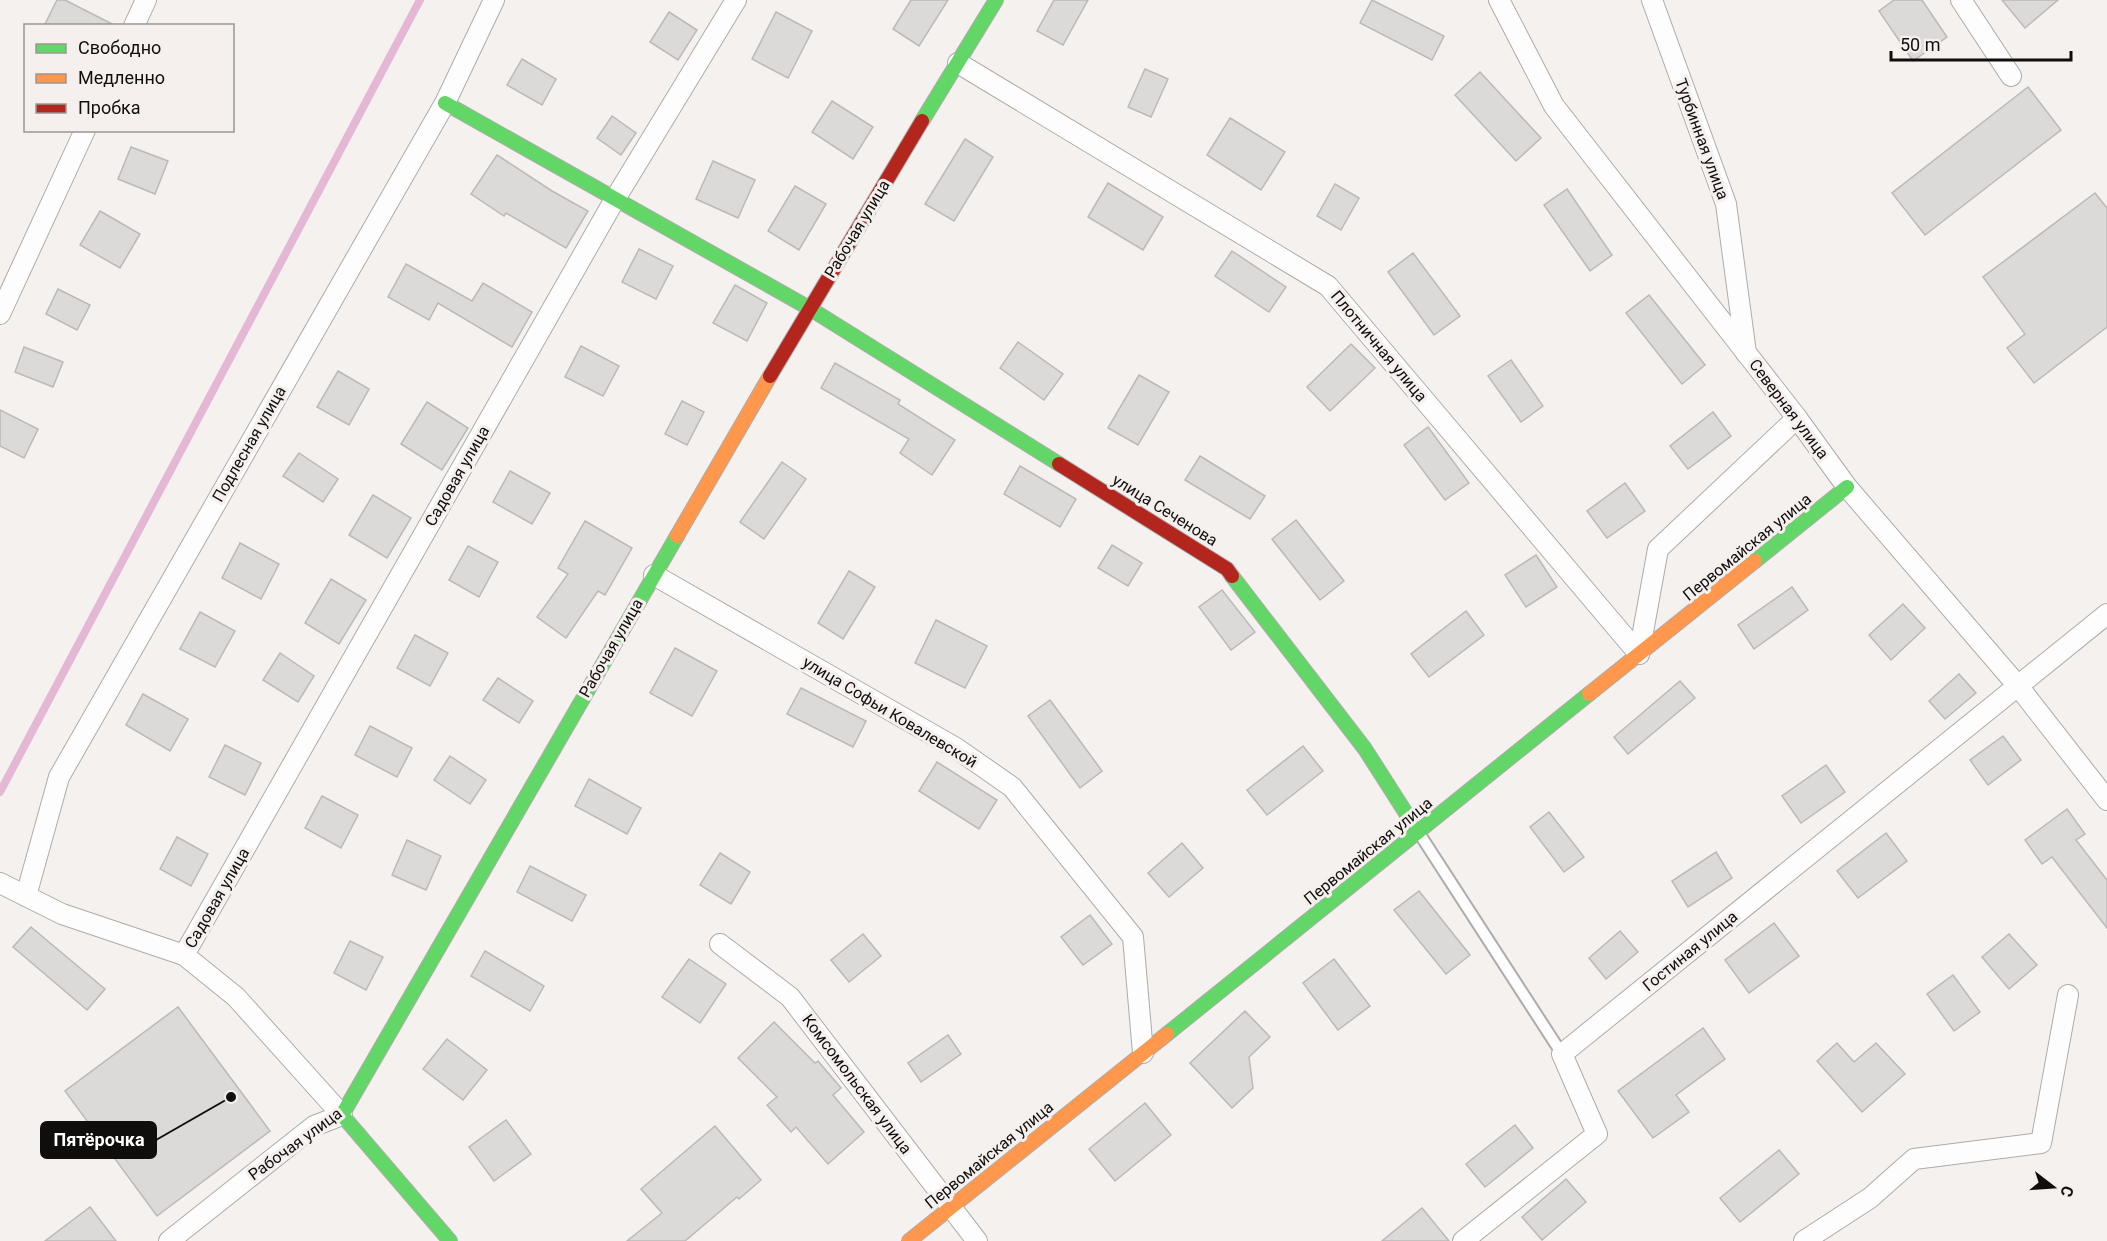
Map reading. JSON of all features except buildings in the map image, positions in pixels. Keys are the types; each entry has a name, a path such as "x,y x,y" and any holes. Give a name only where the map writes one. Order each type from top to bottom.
{"street":[{"path":"135,24 146,0"},
{"name":"Подлесная улица","path":"26,896 59,777 445,103 494,0"},
{"name":"Садовая улица","path":"184,955 615,199 736,0"},
{"name":"Рабочая улица","path":"169,1241 314,1126 342,1114 808,308 996,0"},
{"name":"Северная улица","path":"1498,0 1554,106 1848,487 2018,686 2107,800"},
{"name":"Турбинная улица","path":"1652,0 1726,204 1746,353"},
{"path":"1960,0 2011,76"},
{"name":"Плотничная улица","path":"958,63 1328,286 1639,654"},
{"name":"улица Сеченова","path":"445,103 808,308 1227,569 1365,749 1418,832"},
{"path":"0,314 84,132"},
{"path":"1639,654 1658,549 1797,418"},
{"name":"Первомайская улица","path":"909,1241 1848,487"},
{"name":"улица Софьи Ковалевской","path":"654,575 956,748 1012,787 1133,937 1143,1053"},
{"name":"Гостиная улица","path":"1562,1054 2107,614"},
{"path":"0,883 62,914 184,955 236,997 342,1114 450,1241"},
{"name":"Комсомольская улица","path":"720,944 790,997 977,1241"},
{"path":"1803,1241 1870,1198 1914,1159 2041,1143 2068,996"},
{"path":"1463,1241 1597,1134 1562,1054"}],"lane":[{"path":"1418,832 1562,1054"}],"waterway":[{"path":"0,792 420,0"}],"traffic: fast":[{"path":"922,121 996,0"},
{"path":"445,103 809,308 1059,464"},
{"path":"1755,561 1847,487"},
{"path":"450,1241 342,1115 677,536"},
{"path":"1232,576 1365,749 1418,832"},
{"path":"1167,1034 1589,694"}],"traffic: slow":[{"path":"677,536 770,376"},
{"path":"1589,694 1755,561"},
{"path":"909,1241 1167,1034"}],"traffic: jam":[{"path":"770,376 922,121"},
{"path":"1059,464 1227,569 1232,576"}],"place":[{"name":"Пятёрочка","path":"231,1097"}]}
